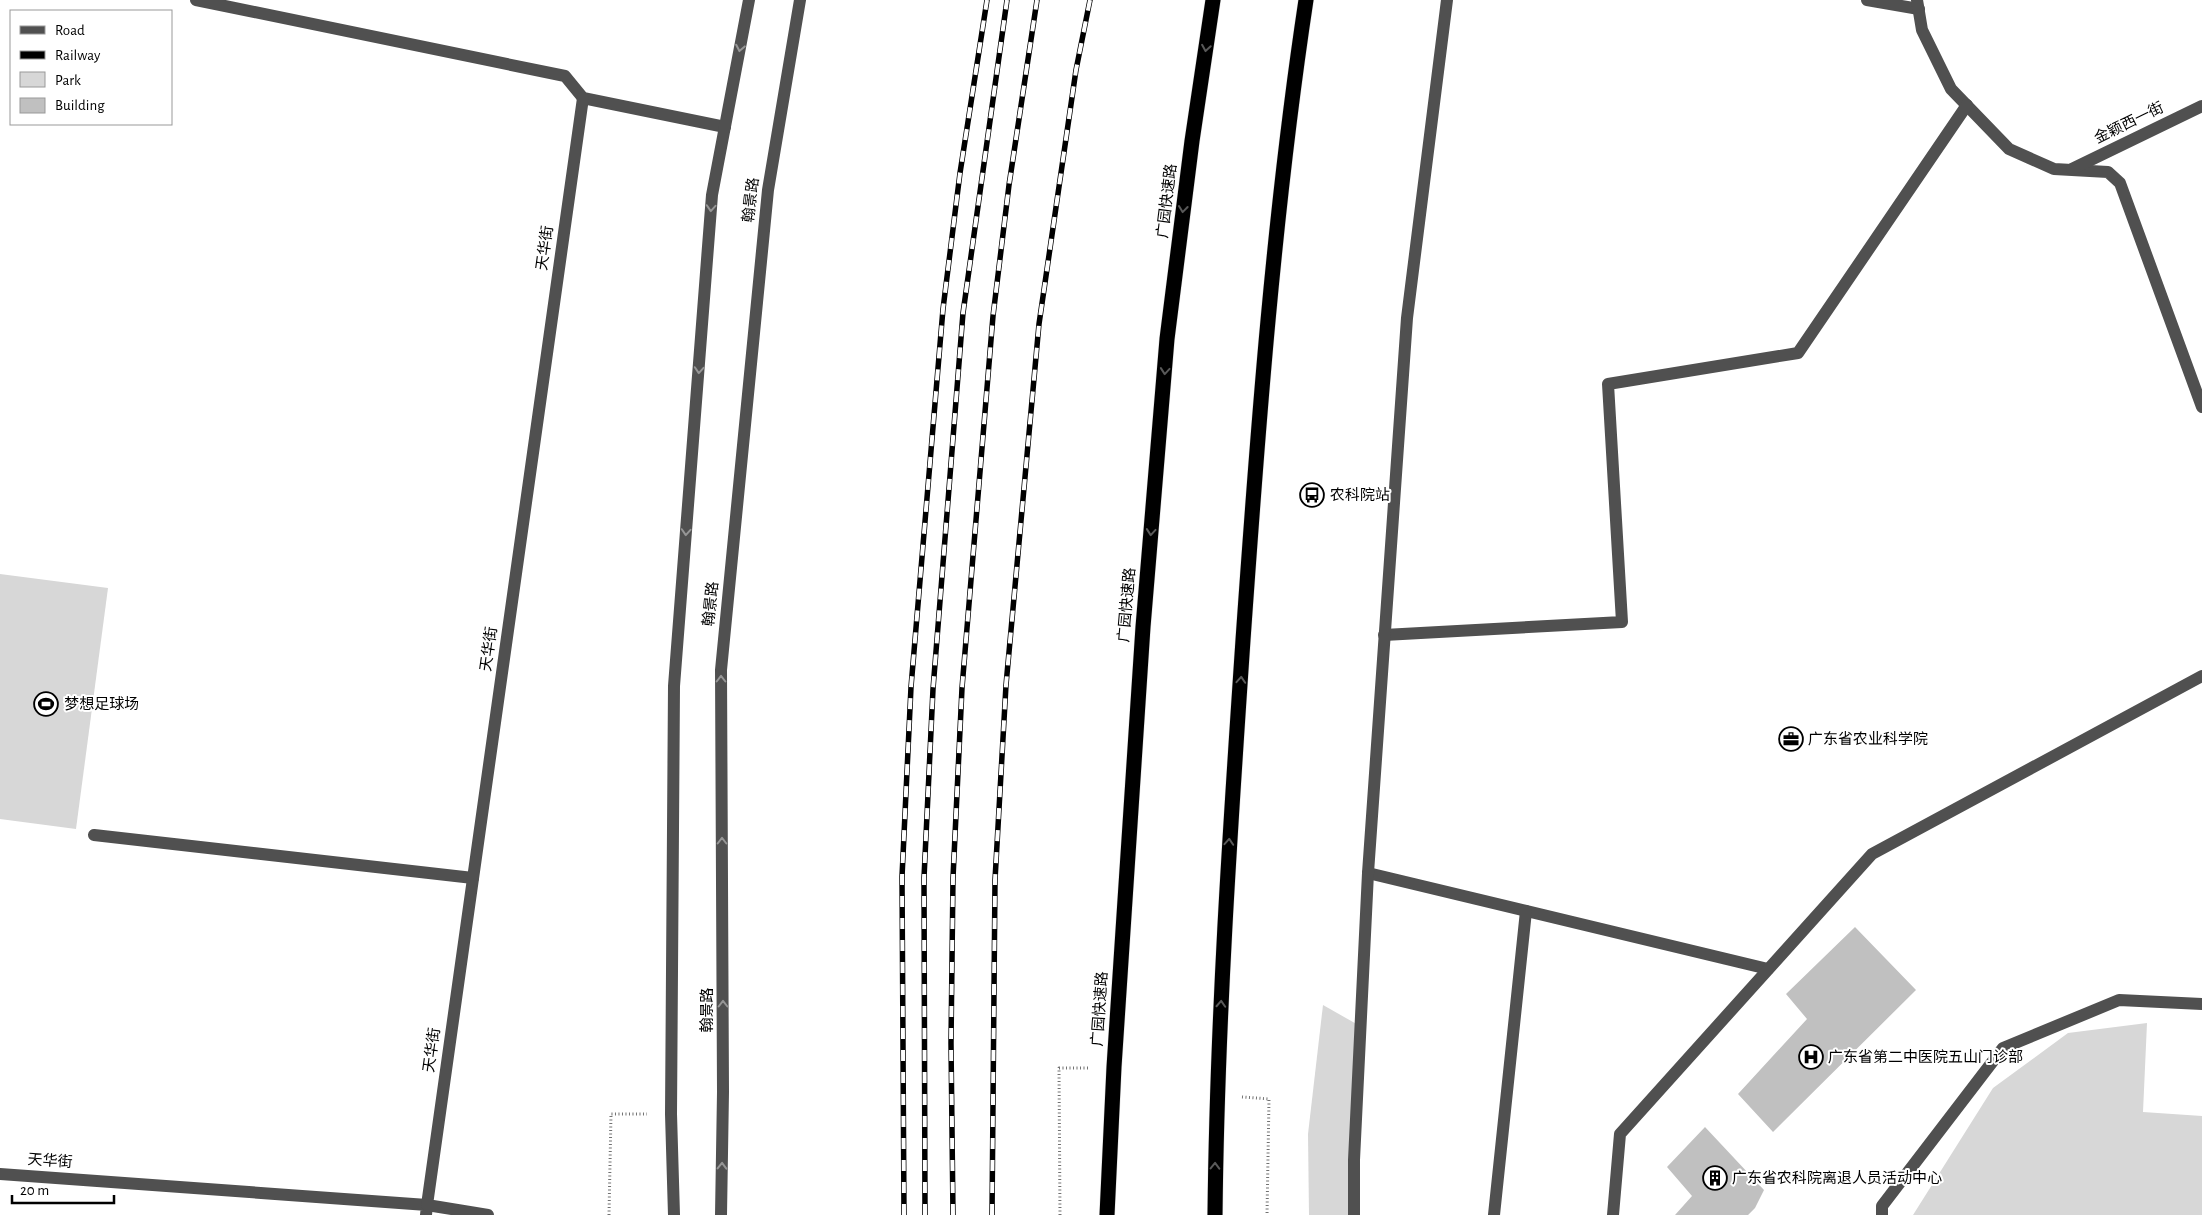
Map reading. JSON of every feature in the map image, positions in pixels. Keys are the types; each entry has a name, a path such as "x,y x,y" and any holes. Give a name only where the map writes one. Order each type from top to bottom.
{"highway":[{"name":"广园快速路","path":"1107,1215 1114,1067 1140,657 1163,388 1192,140 1213,0"},
{"path":"1214,1215 1216,1096 1228,855 1248,574 1270,292 1294,75 1306,0"},
{"path":"1294,75 1312,0"}],"street":[{"path":"196,0 565,76 583,98 725,127"},
{"name":"翰景路","path":"674,1215 671,1114 674,686 712,195 749,0"},
{"name":"翰景路","path":"721,1215 723,1092 721,670 768,190 800,0"},
{"path":"1354,1215 1354,1150 1368,874 1407,318 1447,0"},
{"path":"1868,0 1918,4 1922,30 1951,89 2009,149 2054,169 2108,172 2120,183 2196,370 2202,408"},
{"name":"天华街","path":"426,1210 583,98"},
{"path":"1384,635 1622,622 1608,384 1798,353 1967,105"},
{"name":"金颖西一街","path":"2070,170 2202,106"},
{"path":"1613,1215 1620,1134 1872,854 2202,676"},
{"path":"94,835 473,878"},
{"path":"1368,874 1768,969"},
{"path":"1494,1215 1526,911"},
{"path":"1882,1215 1882,1206 2003,1048 2119,1000 2202,1004"},
{"name":"天华街","path":"0,1174 488,1215"}],"path":[{"path":"1058,1068 1060,1215"},
{"path":"1267,1215 1269,1099"},
{"path":"609,1215 611,1114 671,1114"}],"green space":[{"name":"梦想足球场","path":"0,574 108,588 76,829 0,819"},
{"path":"1323,1005 1360,1026 1358,1215 1309,1215 1308,1134"},
{"path":"2147,1023 2143,1112 2202,1116 2202,1215 1913,1215 1993,1088 2068,1033"}],"building":[{"name":"广东省第二中医院五山门诊部","path":"1855,927 1916,990 1773,1132 1738,1094 1807,1019 1786,994"},
{"name":"广东省农科院离退人员活动中心","path":"1705,1127 1764,1190 1755,1208 1748,1215 1675,1215 1692,1196 1667,1167"}],"railway":[{"path":"904,1215 902,877 911,687 943,309 960,173 987,0"},
{"path":"925,1215 924,878 933,689 963,313 1007,0"},
{"path":"953,1215 951,1043 953,878 962,688 993,316 1009,185 1037,0"},
{"path":"992,1215 995,880 1006,685 1039,324 1076,70 1090,0"}],"place":[{"name":"农科院站","path":"1312,495"},
{"name":"梦想足球场","path":"46,704"},
{"name":"广东省农业科学院","path":"1791,739"},
{"name":"广东省第二中医院五山门诊部","path":"1811,1057"},
{"name":"广东省农科院离退人员活动中心","path":"1715,1178"}]}
